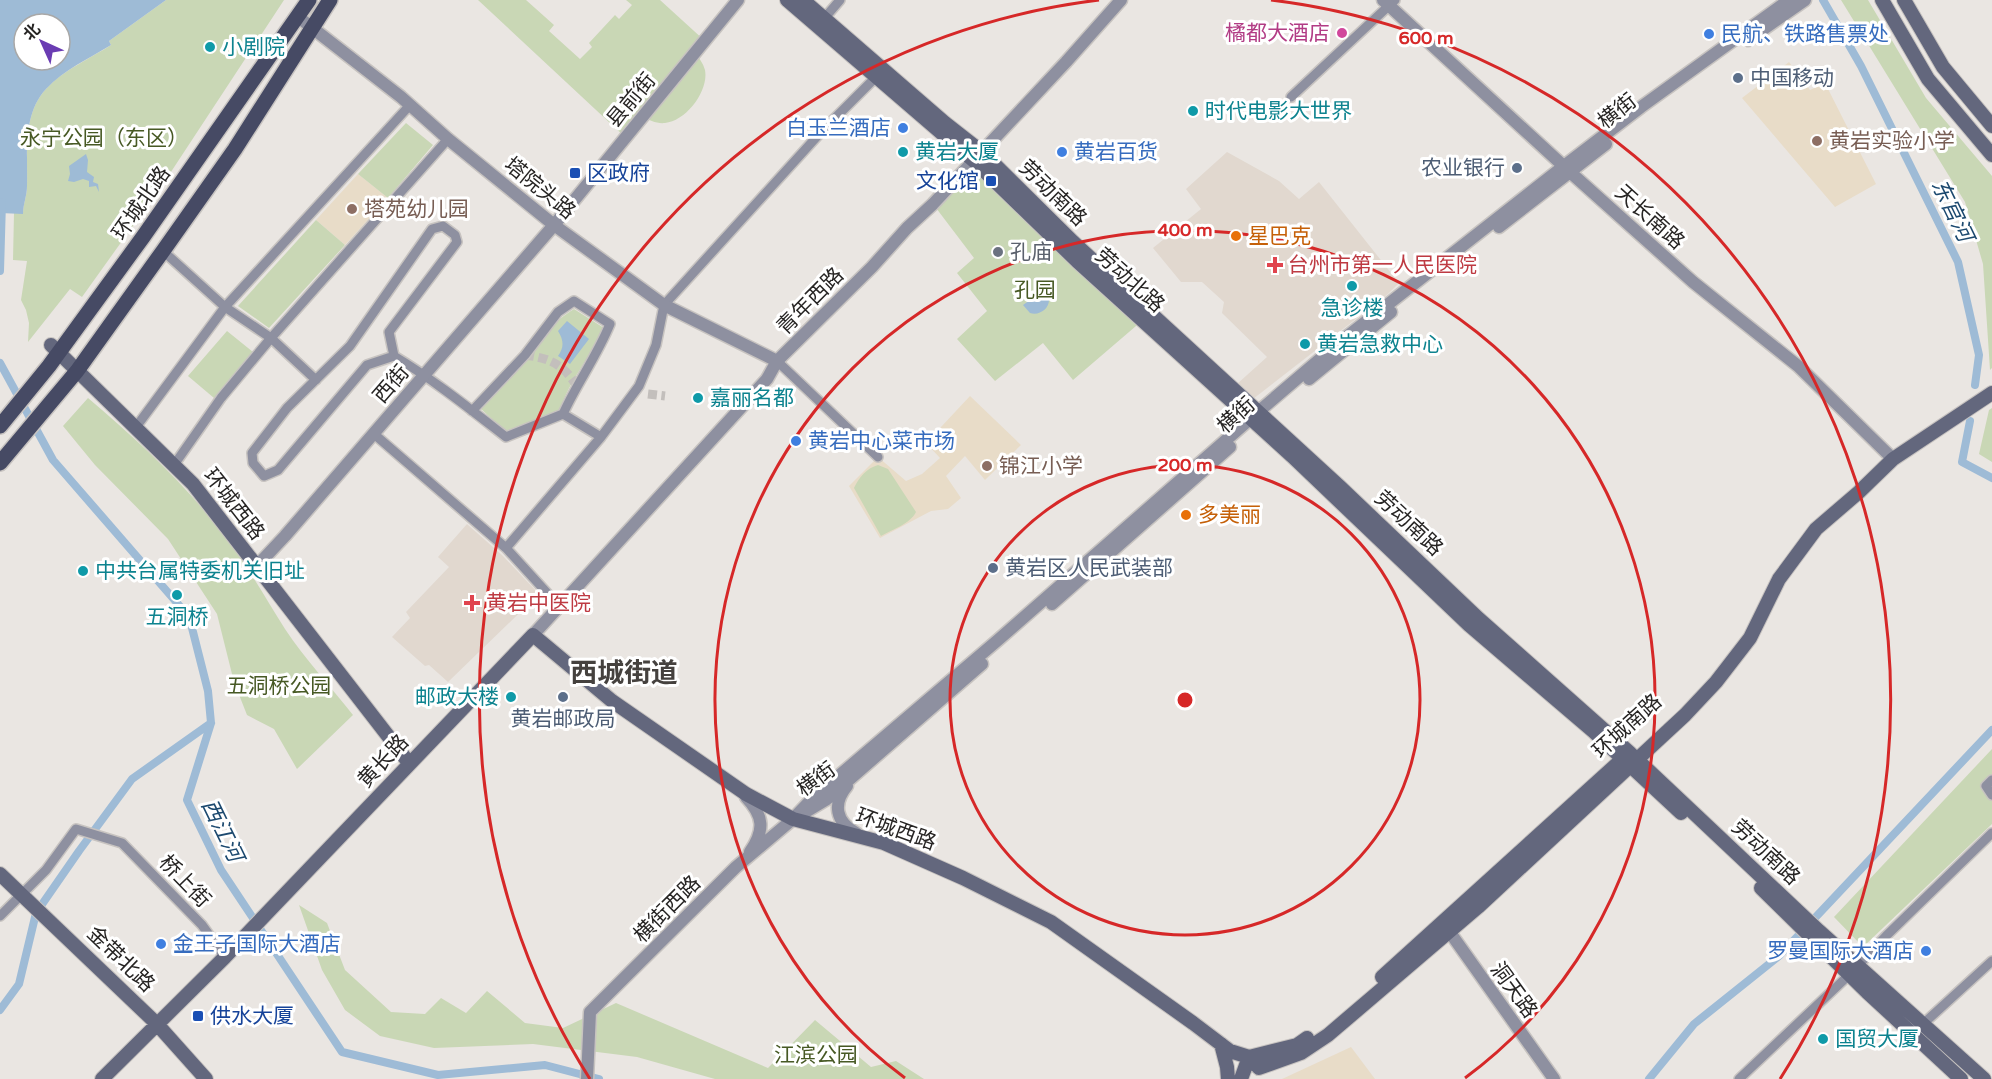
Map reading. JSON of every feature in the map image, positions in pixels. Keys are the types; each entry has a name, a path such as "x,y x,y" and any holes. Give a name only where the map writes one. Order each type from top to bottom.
{"main road":[{"name":"环城北路","path":"0,426 49,366 55,349 275,50 309,0"},
{"path":"0,463 77,371 163,251 235,149 330,0"},
{"name":"劳动北路","path":"787,0 821,22 876,76 978,157 1077,261 1257,418"},
{"path":"803,0 821,22 945,123 978,157"},
{"path":"1882,0 1928,79 1992,155"},
{"path":"1904,0 1943,67 1992,126"},
{"name":"环城西路","path":"55,349 193,484 409,763"},
{"name":"环城南路","path":"1254,1068 1263,1054 1297,1045 1322,1029 1446,928 1630,759 1715,672 1743,633 1763,599 1774,574 1810,523 1891,456 1992,383"},
{"path":"1891,456 1992,393"},
{"name":"劳动南路","path":"1257,418 1479,619 1630,759 1731,859 1786,906 1854,970"},
{"name":"环城西路","path":"533,635 612,701 736,787 793,819 884,843 944,869 1051,922 1254,1068"},
{"name":"黄长路","path":"225,957 533,635"},
{"name":"金带北路","path":"0,874 156,1023 206,1079"},
{"path":"1241,1079 1254,1068 1301,1053 1328,1035 1446,928"},
{"path":"102,1079 225,957"},
{"path":"1854,970 1923,1024 1984,1079"},
{"path":"1854,970 1961,1079"},
{"path":"1221,1044 1228,1079"}],"street":[{"name":"县前街","path":"554,225 738,0"},
{"path":"821,22 840,0"},
{"name":"青年西路","path":"533,635 767,379 777,361 978,157 1121,0"},
{"name":"横街","path":"793,819 827,799 1257,418 1649,101 1789,0"},
{"name":"横街","path":"1567,169 1805,0"},
{"path":"1291,97 1389,2"},
{"name":"天长南路","path":"1389,2 1567,169 1693,282 1798,366 1891,456"},
{"name":"塔院头路","path":"297,16 410,105 554,225 664,305 777,361"},
{"path":"506,548 601,437 639,386 656,345 664,305 822,131 876,76"},
{"path":"136,427 225,307 410,105"},
{"path":"174,465 221,398 271,338 448,139"},
{"name":"西街","path":"256,567 554,225"},
{"path":"394,356 367,365 278,470 264,476 253,464 252,453 287,408 350,346 432,229 443,226 455,235 457,242 389,332 394,356 425,375 472,411 506,437 563,414 576,385 602,345 610,324 574,301 558,312 525,355 472,411"},
{"path":"163,251 225,307 271,338 316,380"},
{"path":"777,361 878,457"},
{"path":"639,386 648,394"},
{"path":"563,414 601,437"},
{"path":"374,434 506,548 559,606"},
{"name":"横街","path":"793,819 814,797 1036,612"},
{"path":"861,769 841,793 837,813 844,826 862,837"},
{"path":"1990,793 1986,786 1992,780"},
{"path":"736,787 758,809 762,827 743,862"},
{"name":"横街西路","path":"587,1079 590,1012 743,862 793,819"},
{"name":"桥上街","path":"22,893 46,870 76,829 122,843 202,925 225,957"},
{"path":"1739,1079 1854,970 1992,833"},
{"path":"0,916 22,893"},
{"name":"洞天路","path":"1446,928 1554,1079"},
{"path":"1923,1024 1992,961"}],"shaded area":[{"name":"黄岩实验小学","path":"1789,62 1810,90 1825,83 1876,184 1835,207 1742,98"},
{"name":"台州市第一人民医院","path":"1227,152 1279,181 1299,199 1319,182 1399,283 1253,399 1237,384 1267,357 1222,313 1224,302 1202,282 1181,282 1153,248 1201,209 1186,189"},
{"name":"塔苑幼儿园","path":"358,174 388,198 345,245 316,220"},
{"name":"锦江小学","path":"970,396 1021,445 985,480 965,456 946,476 961,498 948,509 931,511 880,538 849,486 878,457 906,481 922,474 940,458 926,443"},
{"name":"黄岩中医院","path":"467,524 503,556 539,594 448,682 429,665 425,666 392,637 410,618 406,612 449,567 438,557"},
{"path":"1351,1047 1375,1079 1282,1079"}],"green space":[{"name":"永宁公园（东区）","path":"166,0 284,0 165,181 82,297 70,289 28,342 29,323 21,300 27,261 13,260 14,213 23,213 27,190 28,135 33,111 38,99 53,82 111,45 109,41"},
{"path":"478,0 526,0 554,25 549,31 580,59 592,47 589,43 615,15 619,19 632,5 626,0 660,0 705,41 695,53 705,70 700,95 681,117 662,123 642,117 625,137"},
{"path":"1841,0 1868,0 1926,98 1992,176 1992,368 1990,370 1983,264 1965,202"},
{"path":"406,123 433,145 388,198 358,174"},
{"name":"孔园","path":"974,161 1143,320 1073,380 1043,343 995,381 957,339 987,311 957,273 974,258 933,204"},
{"path":"316,220 345,245 269,328 238,306"},
{"path":"574,309 604,328 599,339 569,388 560,410 507,433 480,408 520,368 555,324"},
{"path":"227,331 253,352 214,398 188,376"},
{"name":"五洞桥公园","path":"88,398 190,494 238,554 293,640 353,715 297,769 274,729 247,715 234,682 217,614 168,539 95,465 63,426"},
{"path":"1992,408 1992,462 1979,454 1989,410"},
{"path":"878,465 888,469 916,512 905,523 881,536 854,488 864,473"},
{"path":"1992,749 1992,824 1863,947 1834,917"},
{"name":"江滨公园","path":"299,905 327,923 345,970 391,1012 425,1014 441,998 466,1013 487,991 525,1023 563,1028 616,1003 768,1068 815,1020 871,1067 896,1061 924,1079 715,1079 637,1057 533,1044 434,1048 380,1036 345,1010 322,970"}],"water":[{"path":"0,0 166,0 109,41 111,45 72,68 72,12 12,12 12,72 66,72 46,89 38,99 33,111 28,135 27,190 23,214 0,213"},
{"path":"86,154 87,172 94,177 93,182 98,184 99,192 96,186 89,187 89,181 83,179 68,181 69,166"},
{"path":"1043,291 1049,300 1047,306 1040,313 1030,313 1023,305"},
{"path":"567,321 589,339 570,364 558,356 562,344 558,331"}],"waterway":[{"name":"东官河","path":"1823,0 1861,66 1958,262 1979,355 1975,385"},
{"name":"西江河","path":"0,271 2,202"},
{"name":"西江河","path":"0,363 53,460 191,619 208,691 211,723 187,800 221,870 342,1052 438,1075 545,1065 599,1079"},
{"name":"东官河","path":"1970,421 1962,462 1992,478"},
{"path":"0,1010 19,984 36,913 79,851 132,779 211,723"},
{"path":"1649,1079 1694,1024 1779,956 1992,730"}],"tunnel":[{"path":"525,355 555,363 576,385"},
{"path":"648,394 665,396"}],"place":[{"name":"橘都大酒店","path":"1342,33"},
{"name":"民航、铁路售票处","path":"1709,34"},
{"name":"小剧院","path":"210,47"},
{"name":"中国移动","path":"1738,78"},
{"name":"时代电影大世界","path":"1193,111"},
{"name":"白玉兰酒店","path":"903,128"},
{"name":"黄岩实验小学","path":"1817,141"},
{"name":"黄岩大厦","path":"903,152"},
{"name":"黄岩百货","path":"1062,152"},
{"name":"农业银行","path":"1517,168"},
{"name":"区政府","path":"575,173"},
{"name":"文化馆","path":"991,181"},
{"name":"塔苑幼儿园","path":"352,209"},
{"name":"星巴克","path":"1236,236"},
{"name":"孔庙","path":"998,252"},
{"name":"台州市第一人民医院","path":"1275,265"},
{"name":"急诊楼","path":"1352,286"},
{"name":"黄岩急救中心","path":"1305,344"},
{"name":"嘉丽名都","path":"698,398"},
{"name":"黄岩中心菜市场","path":"796,441"},
{"name":"锦江小学","path":"987,466"},
{"name":"多美丽","path":"1186,515"},
{"name":"黄岩区人民武装部","path":"993,568"},
{"name":"中共台属特委机关旧址","path":"83,571"},
{"name":"五洞桥","path":"177,595"},
{"name":"黄岩中医院","path":"472,603"},
{"name":"邮政大楼","path":"511,697"},
{"name":"黄岩邮政局","path":"563,697"},
{"name":"金王子国际大酒店","path":"161,944"},
{"name":"罗曼国际大酒店","path":"1926,951"},
{"name":"供水大厦","path":"198,1016"},
{"name":"国贸大厦","path":"1823,1039"}],"district":[{"name":"西城街道","path":"624,673"}]}
